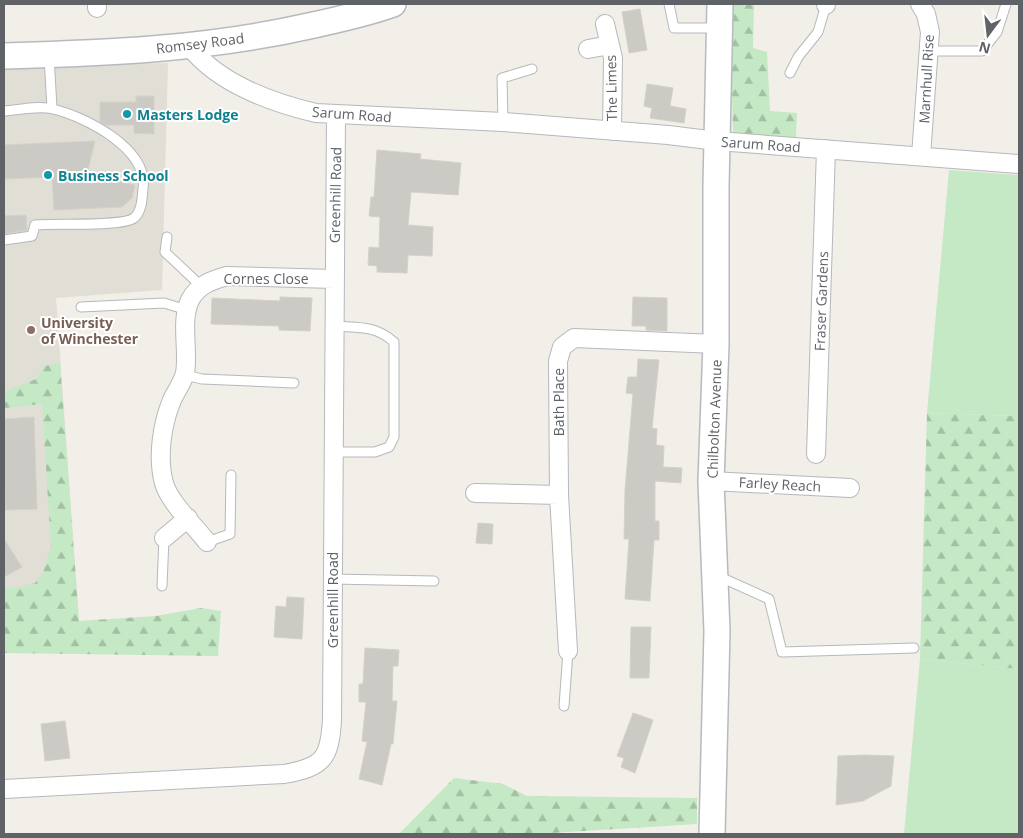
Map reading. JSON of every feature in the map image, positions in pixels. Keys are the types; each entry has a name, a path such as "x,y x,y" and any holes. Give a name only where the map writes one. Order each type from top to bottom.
{"main road":[{"name":"Romsey Road","path":"4,56 98,54 190,47 279,33 367,13 393,4"},
{"name":"Chilbolton Avenue","path":"712,834 717,718 716,575 711,481 716,344 720,16"}],"street":[{"name":"Marnhull Rise","path":"920,4 926,14 930,32 921,156"},
{"name":"The Limes","path":"605,24 612,58 612,131"},
{"name":"The Limes","path":"588,49 610,44"},
{"name":"Sarum Road","path":"190,47 202,62 241,86 294,107 336,116 503,122 717,142 826,148 1019,164"},
{"name":"Greenhill Road","path":"4,789 284,774 314,768 325,754 332,734 332,452 336,116"},
{"name":"Fraser Gardens","path":"816,454 826,148"},
{"name":"Cornes Close","path":"201,286 227,276 334,279"},
{"path":"201,286 190,300 187,310 185,376 164,423 162,469 164,485 207,542"},
{"name":"Bath Place","path":"568,651 559,495 558,362 562,347 574,338 716,344"},
{"name":"Farley Reach","path":"711,481 850,488"},
{"path":"476,493 559,495"},
{"path":"164,538 188,518"}],"lane":[{"path":"669,4 674,28 720,16"},
{"path":"790,74 798,57 818,32 826,4"},
{"path":"928,52 982,51 997,32 1006,4"},
{"path":"49,54 52,108"},
{"path":"503,122 502,78 532,70"},
{"path":"4,111 52,108 89,122 115,138 136,160 144,184 140,209 133,218 118,223 36,225 32,236 4,240"},
{"path":"167,237 165,252 201,286"},
{"path":"81,307 164,303 187,310"},
{"path":"332,452 375,452 389,447 394,437 394,342 383,332 372,329 334,326"},
{"path":"185,376 202,379 294,384"},
{"path":"207,542 230,534 231,475"},
{"path":"162,586 164,538"},
{"path":"716,575 769,599 782,652 914,648"},
{"path":"332,579 434,581"},
{"path":"564,706 568,651"}],"shaded area":[{"name":"University of Winchester","path":"168,63 162,290 56,298 79,621 4,622 4,67"}],"green space":[{"path":"730,4 754,4 753,48 767,52 770,111 797,113 796,138 733,134"},
{"path":"949,170 1019,175 1019,416 927,413"},
{"path":"60,363 79,621 156,616 201,608 221,611 218,656 4,653 4,587 16,588 35,583 43,572 51,547 42,404 4,408 4,392 36,379 44,366"},
{"path":"927,413 1019,416 1019,669 920,659"},
{"path":"920,659 1019,669 1019,834 904,834"},
{"path":"454,778 503,784 527,796 697,798 697,824 535,834 399,834"}],"building":[{"path":"640,9 647,50 629,53 622,12"},
{"path":"647,84 673,88 670,106 686,109 684,123 650,118 652,108 644,106"},
{"name":"Masters Lodge","path":"136,96 154,96 154,134 134,133 134,125 106,125 100,122 100,102 136,102"},
{"name":"Business School","path":"95,141 87,174 135,185 132,198 122,207 54,210 52,177 4,179 4,145"},
{"path":"377,150 421,154 420,159 461,163 458,195 411,192 408,225 433,227 432,256 408,255 407,273 377,272 377,266 368,265 369,247 379,248 380,217 369,216 371,197 374,197"},
{"path":"26,215 27,230 4,234 4,216"},
{"path":"280,297 312,298 310,331 279,330 279,326 211,324 212,298 280,301"},
{"path":"633,297 667,298 667,331 646,330 646,326 632,326"},
{"path":"638,359 659,360 652,428 657,429 656,445 664,446 663,467 682,468 681,483 655,481 655,521 659,521 659,540 654,540 650,601 625,599 629,539 624,539 625,490 633,394 626,393 628,377 637,377"},
{"path":"34,417 37,509 5,510 4,419"},
{"path":"478,523 493,524 492,544 476,543"},
{"path":"4,539 22,567 4,577"},
{"path":"287,597 304,598 302,639 274,637 276,606 286,607"},
{"path":"631,627 651,627 649,678 630,678"},
{"path":"365,648 399,650 398,666 393,666 392,701 397,701 393,744 391,744 382,785 359,779 367,742 362,741 366,702 359,702 359,684 363,684"},
{"path":"633,713 653,720 635,773 621,767 624,758 617,756"},
{"path":"65,721 70,758 45,761 41,724"},
{"path":"838,756 894,756 891,786 863,801 836,805"}],"place":[{"name":"Masters Lodge","path":"127,114"},
{"name":"Business School","path":"48,175"},
{"name":"University of Winchester","path":"31,330"}]}
